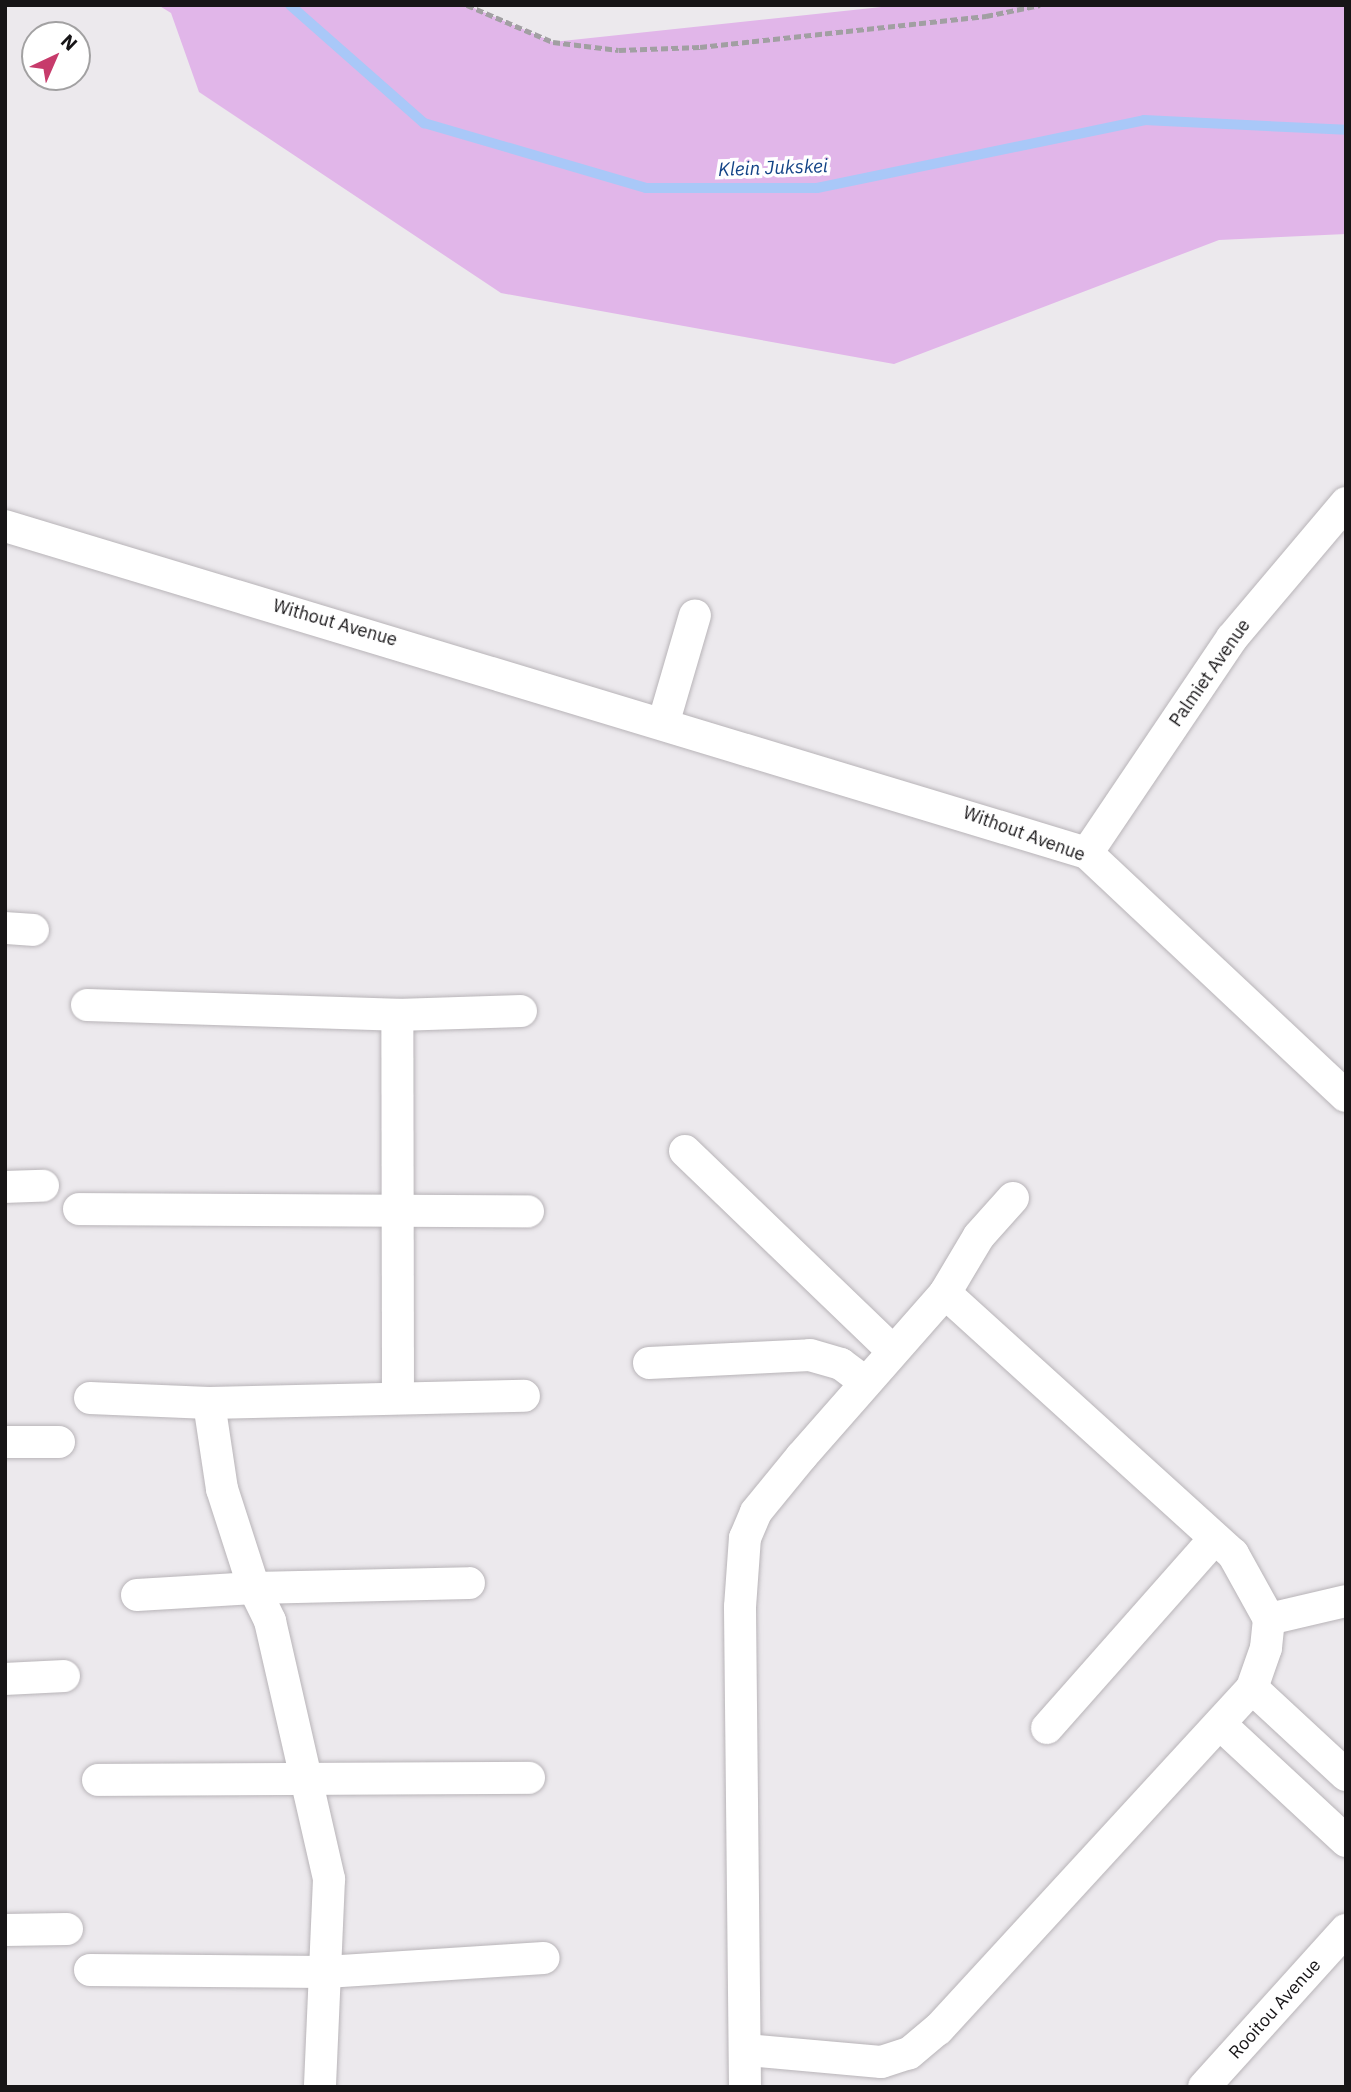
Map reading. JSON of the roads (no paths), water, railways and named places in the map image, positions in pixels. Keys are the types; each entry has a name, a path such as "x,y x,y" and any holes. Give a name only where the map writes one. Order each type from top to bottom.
{"street":[{"name":"Palmiet Avenue","path":"1087,853 1232,638 1346,503"},
{"name":"Without Avenue","path":"5,526 664,721 1087,853 1346,1096"},
{"path":"664,721 695,615"},
{"path":"87,1004 397,1015 521,1012"},
{"path":"397,1015 398,1397"},
{"path":"685,1151 892,1350"},
{"path":"5,1187 43,1186"},
{"path":"745,2087 740,1607 745,1538 757,1511 892,1350 945,1293 979,1236 1013,1198"},
{"path":"79,1209 398,1214 528,1211"},
{"path":"746,2050 881,2062 909,2053 938,2029 1252,1688 1269,1619 1233,1554 945,1293"},
{"path":"649,1363 810,1355 841,1364 865,1382"},
{"path":"90,1398 209,1403 524,1396"},
{"path":"209,1403 222,1489 254,1588 270,1620 303,1777 321,1828 329,1879 320,2087"},
{"path":"5,1442 59,1442"},
{"path":"1047,1728 1214,1539"},
{"path":"137,1595 254,1588 470,1583"},
{"path":"1269,1619 1346,1601"},
{"path":"5,1678 64,1676"},
{"path":"1252,1688 1346,1775"},
{"path":"1220,1724 1346,1841"},
{"path":"99,1780 529,1778"},
{"path":"5,1930 67,1930"},
{"name":"Rooitou Avenue","path":"1204,2087 1346,1930"},
{"path":"90,1970 326,1972 544,1958"}],"waterway":[{"name":"Klein Jukskei","path":"290,5 424,123 646,188 817,188 1144,120 1346,130"}]}
